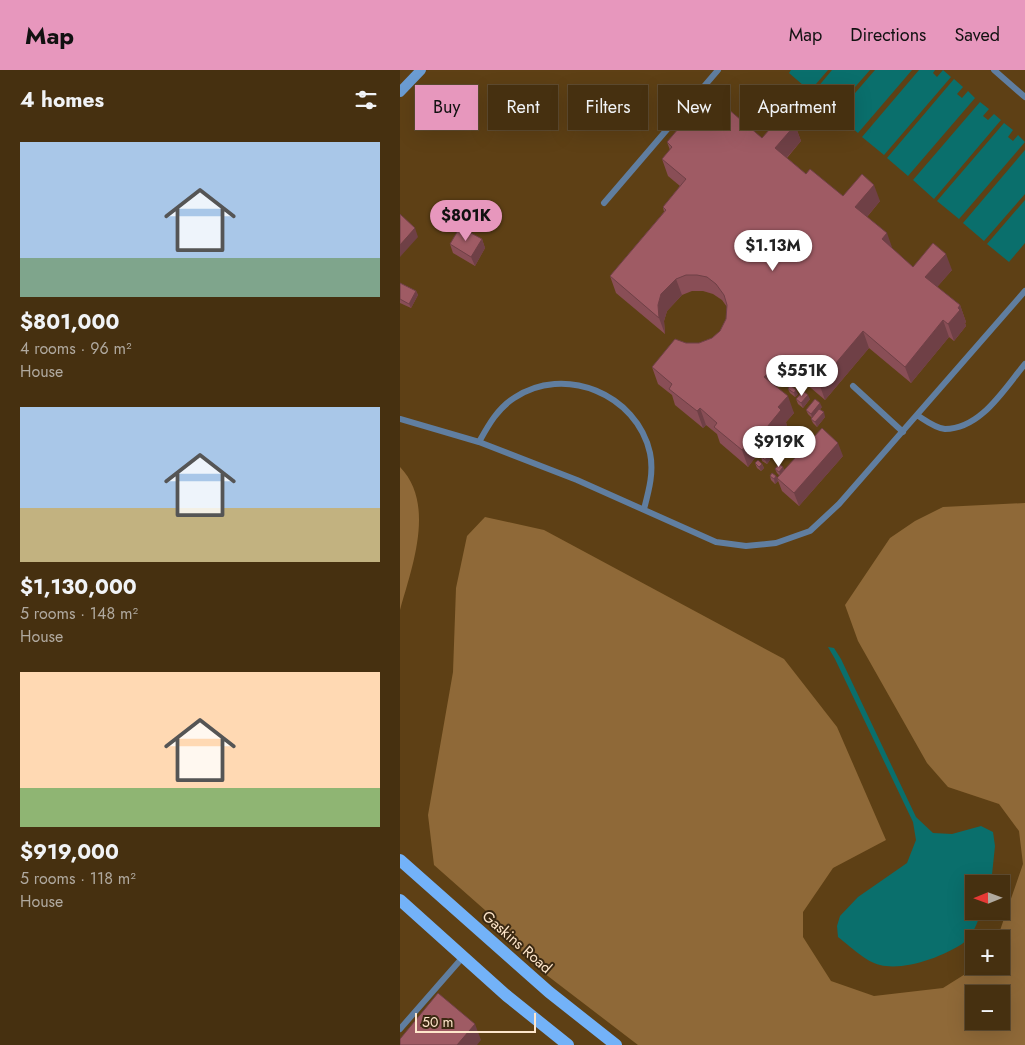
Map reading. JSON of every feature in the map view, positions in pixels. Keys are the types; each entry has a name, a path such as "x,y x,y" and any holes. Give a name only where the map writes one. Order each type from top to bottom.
{"main road":[{"path":"400,92 421,70"},
{"name":"Gaskins Road","path":"400,860 521,968 616,1045"},
{"path":"400,900 463,957 568,1045"}],"lane":[{"path":"604,204 718,70"},
{"path":"994,70 1025,97"},
{"path":"400,418 479,442 577,480 716,542 746,546 776,543 810,531 839,504 1025,291"},
{"path":"917,415 931,424 944,429 959,427 982,416 1025,364"},
{"path":"479,442 493,417 514,398 540,386 568,383 596,390 620,404 639,426 650,453 651,481 644,509"},
{"path":"854,386 903,432"},
{"path":"400,1029 463,957"}],"shaded area":[{"path":"400,467 411,482 417,499 419,517 415,556 400,610"},
{"path":"1025,503 1025,1045 638,1045 540,970 522,952 503,926 434,865 428,815 453,672 456,588 467,536 485,517 544,530 784,659 837,727 886,840 833,868 803,912 803,937 831,981 874,996 943,988 965,974 1010,975 1010,930 1000,930 1004,920 1010,920 1010,902 1023,864 1019,831 999,804 948,787 927,763 858,641 845,605 890,538 915,521 943,507"}],"water":[{"path":"791,70 828,70 815,85 803,85 789,73"},
{"path":"832,70 870,70 854,88 854,85 820,85"},
{"path":"875,70 912,70 858,133 854,130 854,94"},
{"path":"919,70 935,70 933,73 937,77 943,70 951,77 884,155 862,137"},
{"path":"954,79 963,87 957,94 962,98 968,91 975,98 908,176 887,158"},
{"path":"980,102 989,109 983,116 988,120 994,114 1001,120 934,199 913,180"},
{"path":"1004,123 1013,130 1008,137 1013,141 1018,135 1025,142 959,219 937,201"},
{"path":"1025,150 1025,194 984,241 963,223"},
{"path":"1025,200 1025,243 1009,262 987,244"},
{"path":"828,647 834,648 841,659 916,817 933,833 952,834 981,826 993,832 995,846 992,875 965,875 965,920 978,920 974,929 965,930 965,941 962,944 944,954 922,962 900,966 880,965 864,957 838,937 837,926 840,916 858,897 907,863 916,840 913,822"}],"building":[{"path":"730,111 740,119 740,130 753,130 762,138 769,130 791,130 775,148 806,174 810,169 843,196 862,174 874,185 855,207 887,233 882,239 913,267 933,243 946,254 925,277 960,305 958,308 960,310 948,324 943,320 905,367 863,331 819,383 785,355 764,377 788,396 778,407 781,410 758,438 754,435 742,450 714,427 717,423 700,408 697,411 669,389 672,384 652,367 675,339 686,343 699,343 712,338 720,331 726,319 727,305 724,295 716,284 707,277 697,275 686,275 676,279 661,294 658,305 659,318 610,276 666,210 663,207 686,179 662,159 672,147 667,142 677,130 730,130"},
{"path":"400,214 415,228 400,245"},
{"path":"460,227 482,239 471,257 450,244"},
{"path":"400,283 416,291 409,304 400,299"},
{"path":"796,379 801,383 799,385 794,381"},
{"path":"790,385 796,390 794,393 788,389"},
{"path":"803,391 808,395 801,403 796,399"},
{"path":"815,399 820,403 811,414 806,410"},
{"path":"819,409 824,412 815,422 811,419"},
{"path":"786,427 790,431 783,439 779,435"},
{"path":"822,428 838,443 794,493 777,478"},
{"path":"795,435 800,439 793,447 788,443"},
{"path":"764,452 769,455 765,460 761,456"},
{"path":"758,460 762,464 759,467 755,463"},
{"path":"779,464 783,467 779,472 775,469"},
{"path":"772,473 776,476 774,479 770,476"},
{"path":"438,993 475,1024 457,1045 400,1045 400,1039"}]}
